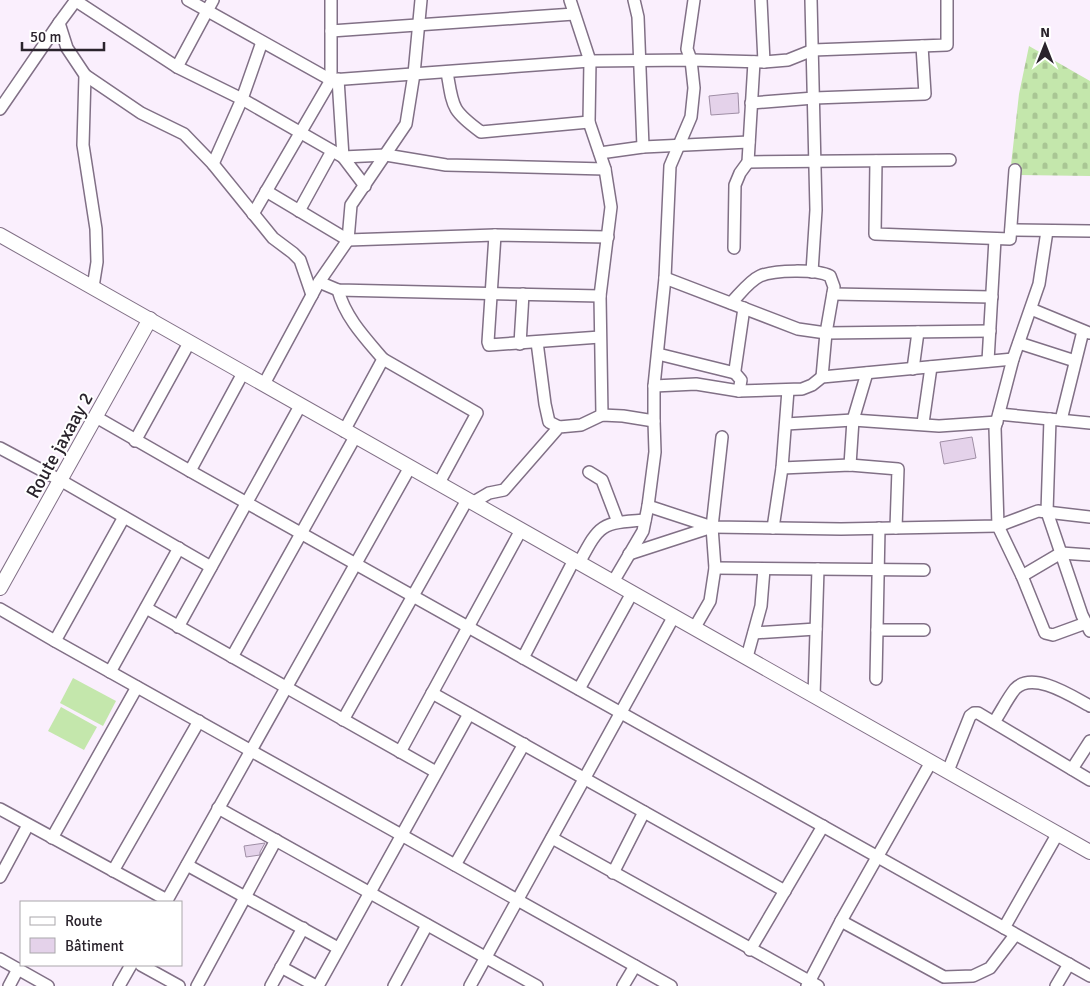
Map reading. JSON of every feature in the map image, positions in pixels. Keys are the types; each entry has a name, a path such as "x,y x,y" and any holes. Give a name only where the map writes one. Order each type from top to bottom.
{"street":[{"path":"0,109 76,0 177,67 242,99 343,157 365,186"},
{"path":"188,0 334,80 590,61 691,60 759,62 788,60 812,50 947,45 946,0"},
{"path":"177,67 213,0"},
{"path":"264,384 319,282 348,240 351,205 406,124 414,74 421,0"},
{"path":"570,0 590,61 589,122 605,169 611,207 600,296 602,415"},
{"path":"634,0 638,17 643,147"},
{"path":"613,582 643,531 648,506 655,452 654,386 665,278 670,166 691,117 694,88 691,60 687,49 694,0"},
{"path":"734,248 735,185 740,173 748,162 751,103 759,62 761,0"},
{"path":"811,0 816,210 812,272"},
{"path":"328,2 334,80 343,157"},
{"path":"331,31 574,14"},
{"path":"59,23 67,48 85,75 142,113 184,134 214,164 273,238 300,260 312,294"},
{"path":"214,164 242,99 262,42"},
{"path":"751,103 814,98 925,94 922,46"},
{"path":"447,72 453,106 462,118 481,132 589,122"},
{"path":"85,75 84,145 96,229 97,262 93,287"},
{"path":"253,214 300,132 334,80"},
{"path":"600,153 643,147 749,142"},
{"path":"299,211 332,151"},
{"path":"343,157 386,154 446,165 605,169"},
{"path":"748,162 950,160"},
{"path":"876,161 875,234 1010,240 1016,170"},
{"path":"266,191 348,240 495,235 608,237"},
{"path":"1010,230 1090,231"},
{"path":"1031,308 1087,332 1075,361 1056,419 1046,512 1087,620 1053,635 1045,633 1022,576 998,526 995,428 1013,359 1039,284 1047,230"},
{"path":"0,235 1090,852"},
{"path":"495,235 489,345 600,337"},
{"path":"988,361 995,239"},
{"path":"731,303 759,277 775,272 822,272 830,276 834,287 826,333 822,376"},
{"path":"665,278 798,329 826,333 990,331"},
{"path":"319,282 338,290 491,292 600,296"},
{"path":"338,290 341,304 349,317 383,359 477,413 439,483"},
{"path":"520,344 523,294"},
{"path":"833,294 992,297"},
{"path":"735,373 744,308"},
{"name":"Route jaxaay 2","path":"0,588 150,319"},
{"path":"913,369 918,332"},
{"path":"537,342 544,404 549,422 559,427 581,425 602,415 654,421"},
{"path":"135,440 189,343"},
{"path":"1019,343 1075,361"},
{"path":"658,354 735,373 741,380 739,391"},
{"path":"232,657 301,534 350,433 383,359"},
{"path":"654,386 696,384 739,391 802,389 812,385 822,376 931,368 1013,359"},
{"path":"923,423 931,368"},
{"path":"190,471 243,373"},
{"path":"850,465 853,420 867,373"},
{"path":"773,528 782,468 788,390"},
{"path":"178,626 300,406"},
{"path":"96,417 1090,976"},
{"path":"786,424 853,420 923,423 939,426 998,418 1056,419 1090,423"},
{"path":"343,720 469,501 489,493 504,490 559,427"},
{"path":"695,627 710,601 715,568 712,527 722,436"},
{"path":"0,449 60,480 211,566"},
{"path":"782,468 850,465 898,469 896,528"},
{"path":"0,809 166,901 410,467"},
{"path":"589,472 602,480 618,522"},
{"path":"648,506 712,527 896,528 998,526 1038,512 1090,518"},
{"path":"54,641 124,517"},
{"path":"523,658 576,562 594,535 605,526 618,522 645,520"},
{"path":"629,554 712,527"},
{"path":"876,679 879,528"},
{"path":"400,752 521,530"},
{"path":"110,672 179,548"},
{"path":"1022,576 1060,553 1090,556"},
{"path":"715,568 924,570"},
{"path":"748,657 761,606 764,568"},
{"path":"814,696 818,569"},
{"path":"579,689 632,593"},
{"path":"146,608 436,772"},
{"path":"0,609 671,986"},
{"path":"470,986 674,616"},
{"path":"754,633 816,629"},
{"path":"877,630 924,630"},
{"path":"994,722 1016,688 1026,683 1040,683 1059,689 1090,706"},
{"path":"52,838 137,687"},
{"path":"432,693 785,891"},
{"path":"948,771 970,716 978,713 1090,780"},
{"path":"281,967 317,986 469,714"},
{"path":"113,871 199,722"},
{"path":"1072,770 1090,741"},
{"path":"455,865 524,744"},
{"path":"552,838 812,984 842,922 931,762"},
{"path":"218,808 537,986"},
{"path":"613,873 644,812"},
{"path":"0,877 28,825"},
{"path":"750,950 823,826"},
{"path":"1004,928 1058,833"},
{"path":"197,986 276,840"},
{"path":"187,865 338,948"},
{"path":"842,922 944,977 973,976 990,968 1016,935"},
{"path":"394,986 427,925"},
{"path":"271,986 303,928"},
{"path":"0,959 48,986"},
{"path":"1056,986 1069,964"},
{"path":"119,986 130,966"},
{"path":"143,966 179,986"},
{"path":"623,986 635,966"},
{"path":"9,986 18,969"}],"green space":[{"path":"1029,46 1090,81 1090,176 1019,175 1019,166 1011,165 1019,94"},
{"path":"73,678 116,701 103,726 60,703"},
{"path":"61,707 97,727 84,750 48,731"}],"building":[{"path":"738,93 739,113 711,115 709,96"},
{"path":"972,437 976,458 944,464 940,442"},
{"path":"265,843 260,855 246,857 244,846"}]}
